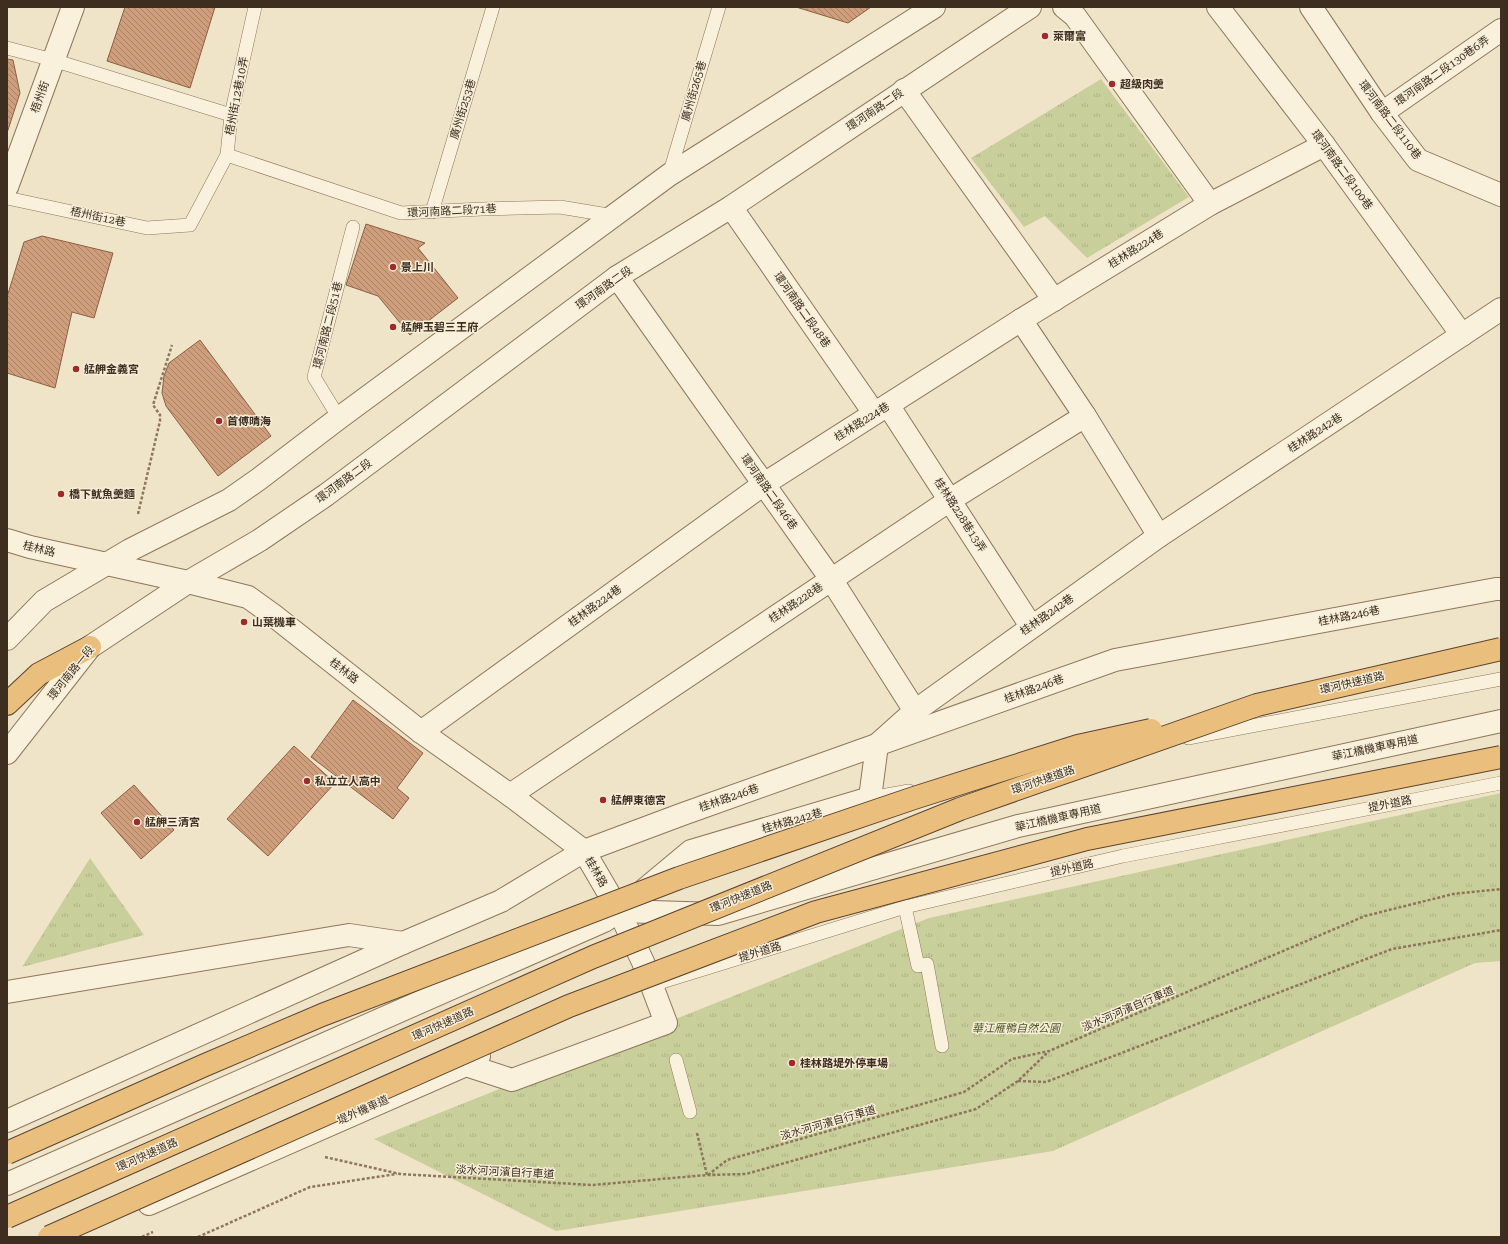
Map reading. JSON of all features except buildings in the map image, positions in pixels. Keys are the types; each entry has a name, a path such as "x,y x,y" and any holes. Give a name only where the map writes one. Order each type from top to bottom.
{"highway":[{"path":"7,704 39,674 90,647"},
{"name":"環河快速道路","path":"7,1217 593,957 960,809 1257,705 1501,649"},
{"path":"7,1153 322,1015 679,878 914,798 1078,746 1257,705"},
{"path":"49,1237 569,1006 816,912 1087,839 1501,757"}],"street":[{"name":"梧州街","path":"7,187 73,7"},
{"path":"7,639 44,601 104,564 229,500 669,175 934,7"},
{"name":"環河南路二段","path":"188,582 260,540 326,495 617,277 731,207 1030,7"},
{"path":"1064,7 1076,16 1210,204"},
{"name":"環河南路二段100巷","path":"1218,7 1324,145 1462,335"},
{"name":"環河南路二段110巷","path":"1311,7 1382,113 1418,160 1501,195"},
{"name":"環河南路二段130巷6弄","path":"1382,113 1501,30"},
{"path":"904,90 1054,300"},
{"name":"桂林路224巷","path":"421,732 764,484 1021,320 1210,204 1324,145"},
{"name":"環河南路二段48巷","path":"731,207 881,409"},
{"name":"環河南路二段46巷","path":"617,277 831,579 915,711"},
{"name":"桂林路242巷","path":"877,745 915,711 1031,626 1159,536 1501,309"},
{"path":"1021,320 1085,416 1159,536"},
{"name":"桂林路228巷13弄","path":"881,409 950,500 1031,626"},
{"name":"桂林路228巷","path":"510,795 950,500 1085,416"},
{"name":"桂林路","path":"7,540 30,547 188,582 248,597 421,732 510,795 584,851 619,911 643,962 666,1023 512,1080 466,1065"},
{"name":"環河南路一段","path":"7,753 90,647 188,582"},
{"name":"桂林路246巷","path":"7,1121 403,943 501,901 584,851 683,814 1115,660 1499,587"},
{"name":"華江橋機車專用道","path":"619,911 718,914 1018,826 1501,722"},
{"path":"870,798 877,745"},
{"name":"桂林路242巷","path":"7,1184 604,921 619,911 691,850 870,798"},
{"path":"7,992 349,935 403,943"},
{"name":"堤外機車道","path":"75,1237 466,1065 491,1048 652,986"}],"lane":[{"name":"梧州街12巷10弄","path":"190,226 227,155 231,115 255,7"},
{"name":"廣州街253巷","path":"432,212 493,7"},
{"name":"廣州街265巷","path":"669,175 719,7"},
{"path":"7,48 54,60 231,115"},
{"name":"環河南路二段71巷","path":"227,155 402,213 560,207 614,216"},
{"name":"梧州街12巷","path":"7,198 147,228 190,226"},
{"name":"環河南路二段51巷","path":"339,418 314,377 353,227"},
{"path":"870,798 1501,679"},
{"name":"提外道路","path":"652,986 905,908 1123,856 1501,783"},
{"path":"905,908 918,966 927,964 942,1046"},
{"path":"676,1060 690,1112"}],"path":[{"path":"130,550 160,421 160,415 153,405 172,345"},
{"name":"淡水河河濱自行車道","path":"321,1156 400,1174 592,1185 707,1175 727,1160 964,1092 1012,1059 1049,1052 1365,916 1453,894 1501,890"},
{"path":"1018,1081 1046,1082 1392,949 1501,930"},
{"path":"690,1112 695,1122 707,1175 746,1174 976,1109 1018,1081 1049,1052"},
{"path":"198,1237 310,1186 400,1174"},
{"path":"142,1237 157,1230"}],"green space":[{"path":"1101,79 1189,197 1087,258 1045,216 1024,227 971,158"},
{"name":"華江雁鴨自然公園","path":"1501,793 1501,961 1475,963 1053,1151 556,1231 374,1139 929,918"},
{"path":"90,858 144,935 22,967"}],"place":[{"name":"萊爾富","path":"1045,36"},
{"name":"超級肉羹","path":"1112,84"},
{"name":"景上川","path":"393,267"},
{"name":"艋舺玉碧三王府","path":"393,327"},
{"name":"艋舺金義宮","path":"76,369"},
{"name":"首傅晴海","path":"219,421"},
{"name":"橋下魷魚羹麵","path":"61,494"},
{"name":"山葉機車","path":"244,622"},
{"name":"私立立人高中","path":"307,781"},
{"name":"艋舺東德宮","path":"603,800"},
{"name":"艋舺三清宮","path":"137,822"},
{"name":"桂林路堤外停車場","path":"792,1063"}]}
